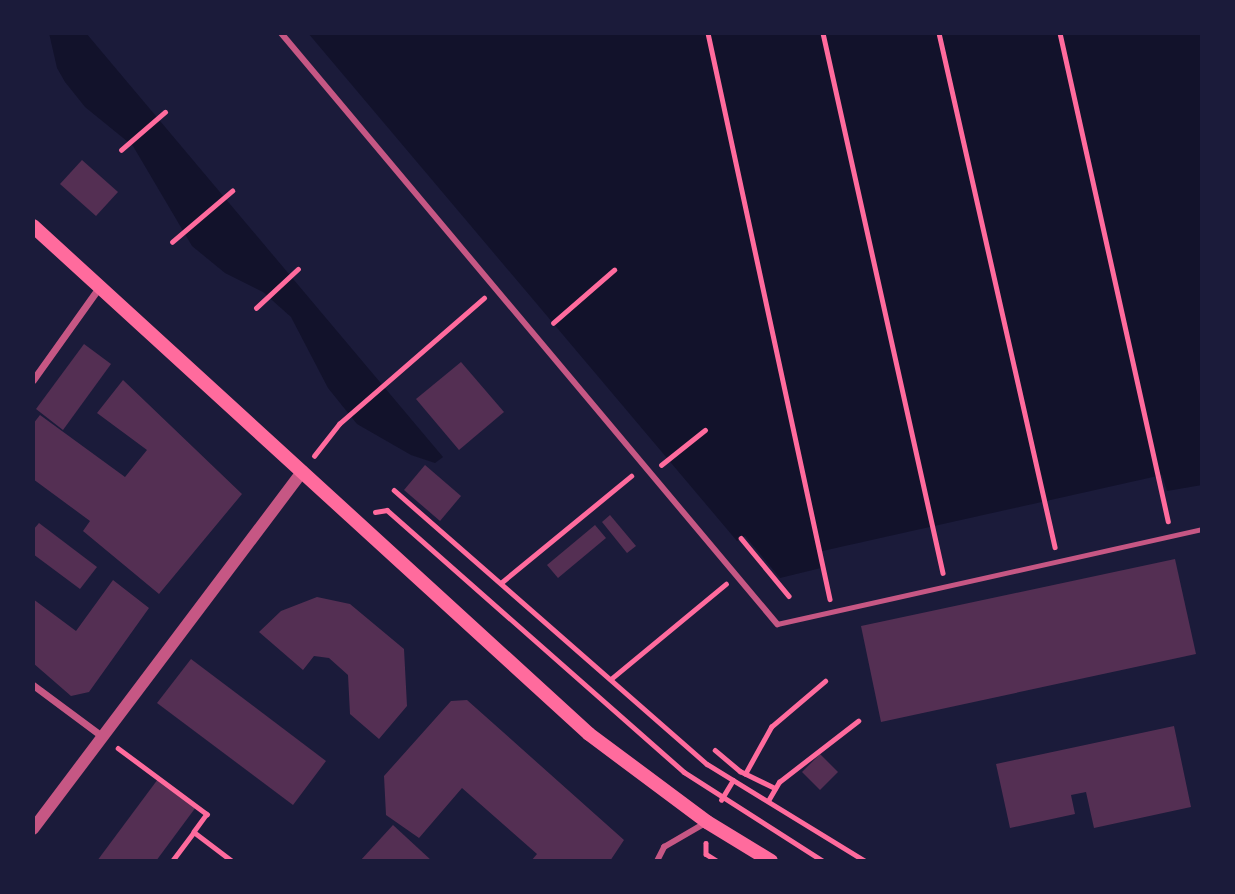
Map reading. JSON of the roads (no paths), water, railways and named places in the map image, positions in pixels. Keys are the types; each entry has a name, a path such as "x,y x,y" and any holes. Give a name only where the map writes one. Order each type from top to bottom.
{"main road":[{"path":"33,226 589,734 707,821 771,861"}],"street":[{"path":"281,33 777,625"},
{"path":"33,380 100,285"},
{"path":"33,829 303,471"},
{"path":"33,685 103,737"},
{"path":"657,861 664,848 707,821"}],"lane":[{"path":"777,625 1202,529"}]}
